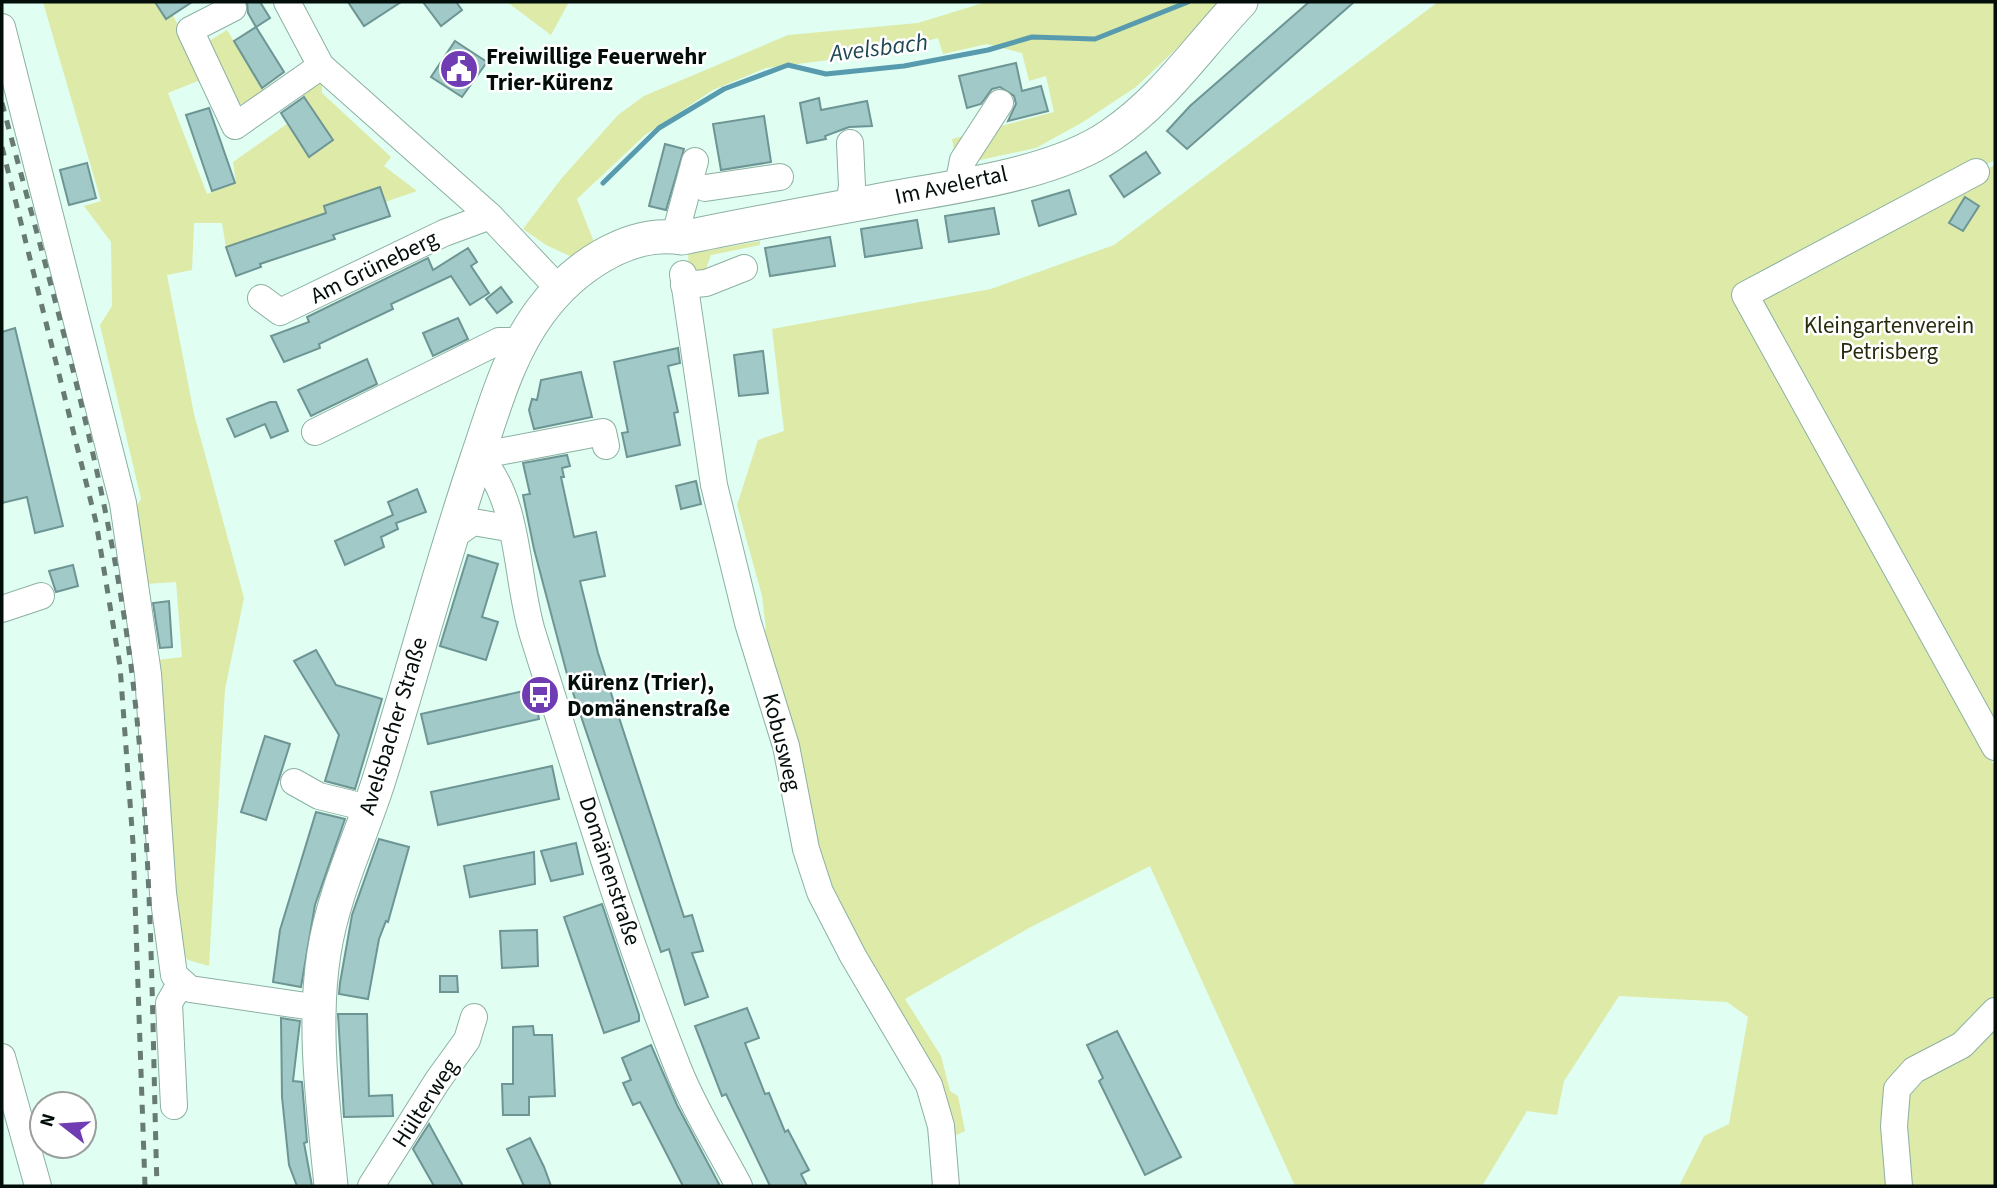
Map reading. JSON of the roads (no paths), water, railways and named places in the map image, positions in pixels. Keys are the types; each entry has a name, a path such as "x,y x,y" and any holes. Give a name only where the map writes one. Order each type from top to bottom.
{"main road":[{"name":"Im Avelertal","path":"560,290 573,289 689,236 958,186 1048,164 1085,151 1122,127 1189,65 1241,2"},
{"name":"Im Avelertal","path":"1189,65 1222,42 1264,2"},
{"name":"Avelsbacher Straße","path":"331,1186 320,1008 328,933 450,538 499,390 521,341 541,311 560,290"}],"street":[{"path":"287,2 321,66 490,216 560,290"},
{"path":"233,8 190,30 235,126 321,66"},
{"path":"2,27 6,57 123,503 149,674 169,955 174,975 180,984 190,989 243,999 320,1008"},
{"path":"958,186 963,160 1000,103"},
{"path":"849,205 852,186 850,143"},
{"path":"689,236 678,225 704,172 780,177"},
{"path":"1976,172 1745,295 1995,747"},
{"name":"Am Grüneberg","path":"261,298 280,312 444,233 490,216"},
{"name":"Kobusweg","path":"744,268 706,283 684,280 714,485 748,623 786,746 806,849 820,891 853,956 929,1086 941,1126 946,1186"},
{"path":"315,432 499,341 521,341"},
{"path":"478,456 603,432 606,446"},
{"name":"Domänenstraße","path":"478,456 494,472 507,506 508,536 532,631 642,969 679,1071 739,1186"},
{"path":"450,538 473,522 508,536"},
{"path":"2,609 41,596"},
{"path":"294,782 319,796 368,808"},
{"path":"174,1106 169,1003 180,984"},
{"path":"1899,1186 1894,1126 1898,1089 1914,1070 1962,1045 1995,1011"},
{"name":"Hülterweg","path":"371,1186 438,1080 467,1040 474,1017"},
{"path":"2,1057 38,1186"}],"waterway":[{"name":"Avelsbach","path":"603,183 659,128 724,89 788,65 826,74 904,66 988,50 1032,37 1095,39 1188,2"}],"railway":[{"path":"2,103 83,410 121,597 145,817 157,1186"},
{"path":"2,147 96,522 120,666 133,843 145,1186"}],"place":[{"name":"Freiwillige Feuerwehr Trier-Kürenz","path":"459,69"},
{"name":"Kürenz (Trier), Domänenstraße","path":"540,695"}],"park label":[{"name":"Kleingartenverein Petrisberg","path":"1889,338"}]}
